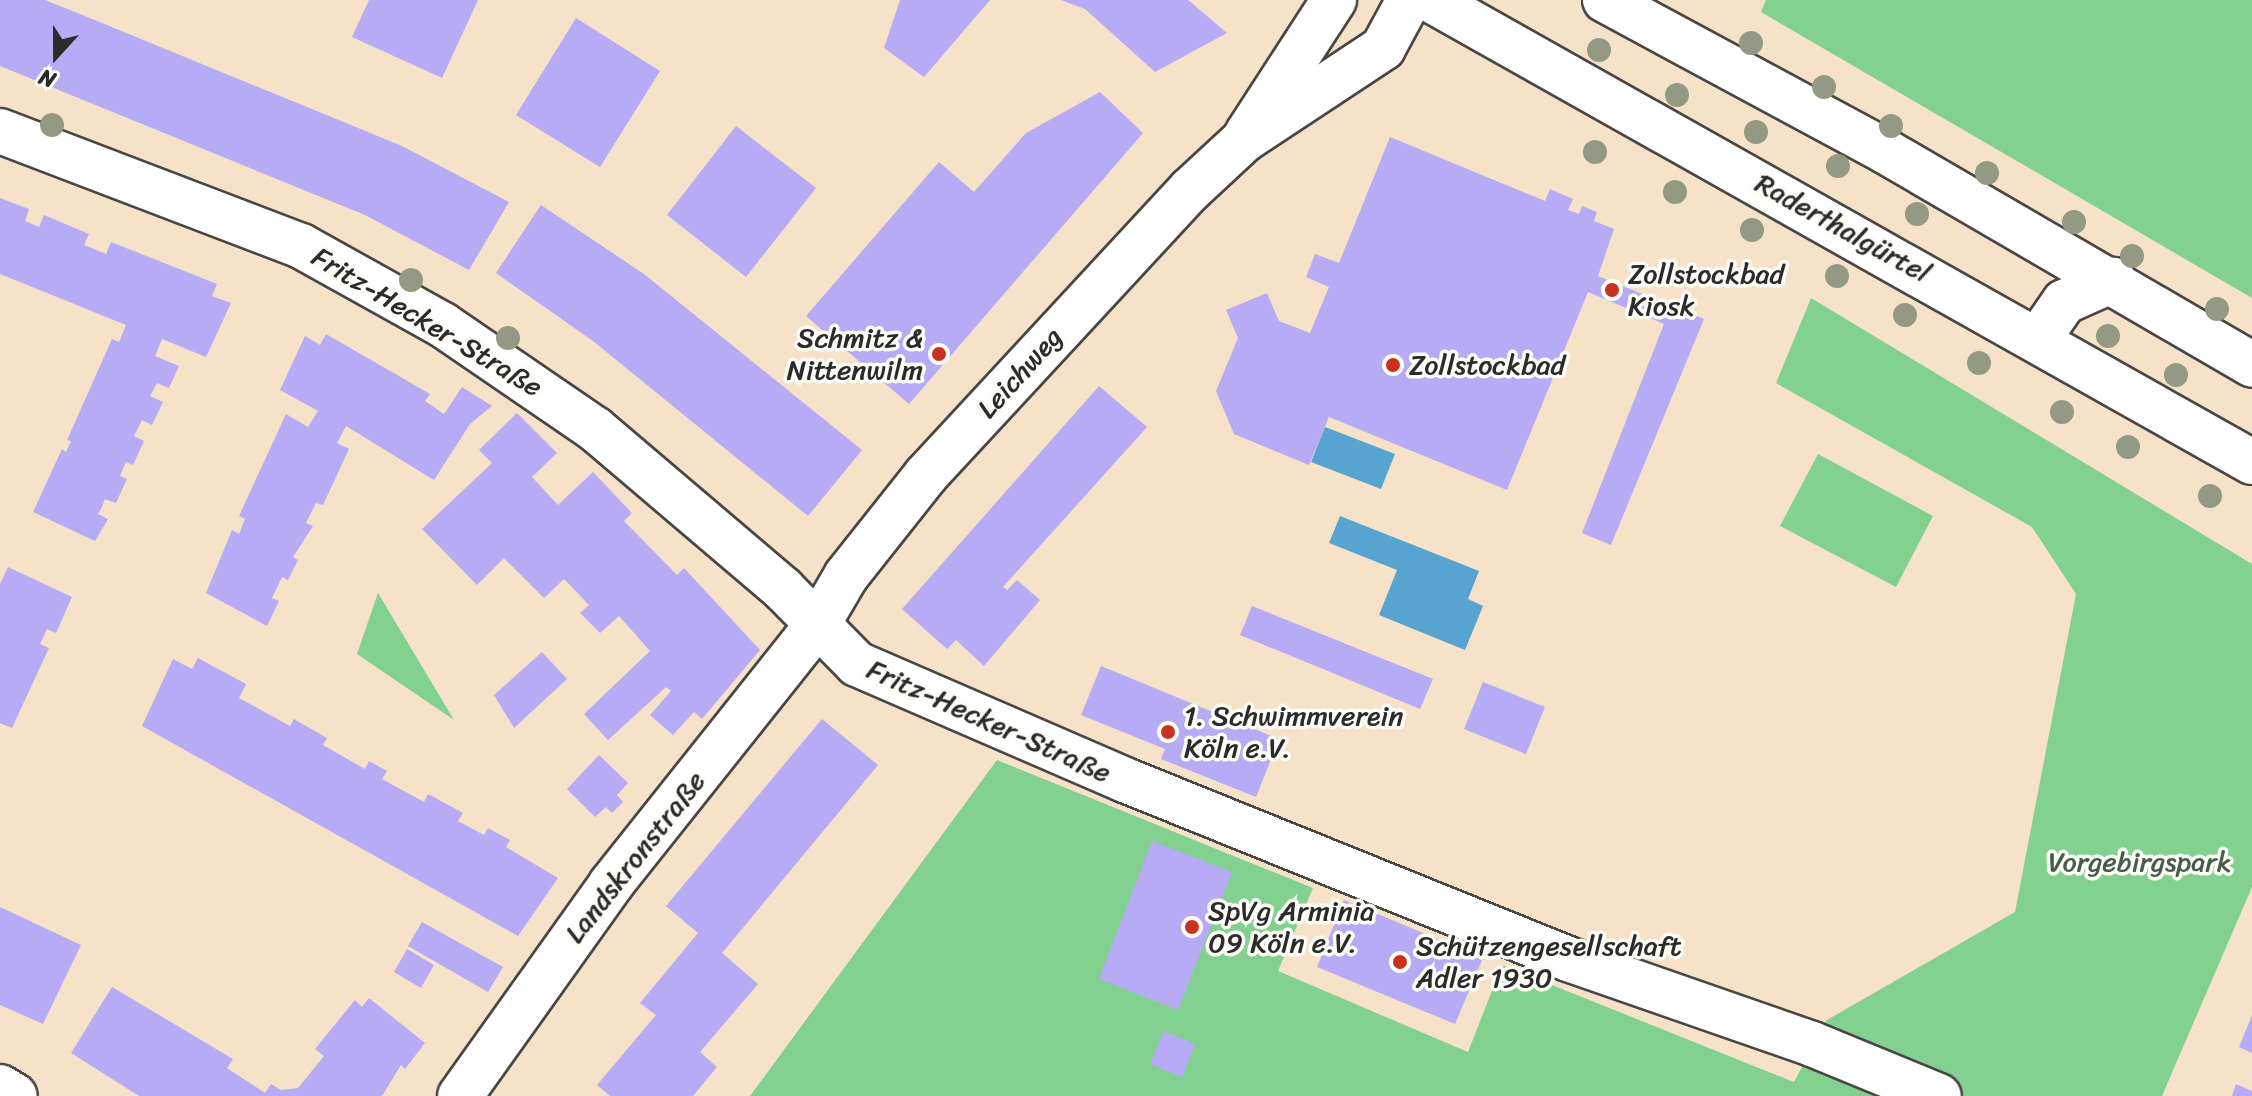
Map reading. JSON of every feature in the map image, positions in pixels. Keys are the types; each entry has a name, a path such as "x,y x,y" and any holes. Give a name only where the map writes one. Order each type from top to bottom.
{"street":[{"name":"Leichweg","path":"1244,140 1282,72 1334,0"},
{"name":"Leichweg","path":"818,624 846,576 926,475 1179,202 1244,140 1383,48 1409,0"},
{"name":"Raderthalgürtel","path":"1431,0 2039,338 2252,462"},
{"path":"1605,0 2113,280 2252,365"},
{"name":"Fritz-Hecker-Straße","path":"0,131 301,246 443,325 595,429 818,624 857,664 1125,780 1568,959 1812,1044 1939,1096"},
{"path":"2039,338 2064,302 2113,280"},
{"name":"Landskronstraße","path":"460,1096 611,884 818,624"},
{"path":"0,1087 15,1096"}],"green space":[{"path":"1766,0 2252,0 2252,298 1761,12"},
{"name":"Vorgebirgspark","path":"1811,298 2252,564 2252,887 2162,1096 750,1096 997,760 1313,888 1278,971 1468,1052 1502,965 1794,1082 1827,1020 2015,912 2076,594 2032,527 1776,383"},
{"path":"1818,454 1933,516 1896,587 1780,526"},
{"path":"378,593 454,720 357,654"}],"water":[{"path":"1325,427 1395,454 1381,489 1311,462"},
{"path":"1340,516 1479,571 1468,599 1483,606 1465,650 1379,615 1397,570 1329,543"}],"building":[{"path":"0,0 45,0 402,146 509,202 469,270 365,215 0,66"},
{"path":"369,0 478,0 442,78 352,37"},
{"path":"900,0 990,0 924,77 884,48"},
{"path":"1061,0 1188,0 1227,33 1155,72 1085,9"},
{"path":"576,18 660,71 600,167 516,115"},
{"path":"1100,92 1143,133 909,404 806,316 939,162 974,192 1026,133"},
{"path":"736,126 816,188 746,277 667,215"},
{"name":"Zollstockbad","path":"1390,137 1545,201 1550,189 1573,199 1568,210 1579,214 1582,206 1597,212 1594,221 1614,229 1598,276 1704,319 1611,545 1582,533 1664,324 1588,292 1507,490 1329,417 1309,465 1234,434 1216,391 1238,338 1226,310 1267,293 1279,321 1310,333 1329,287 1306,277 1315,254 1339,263"},
{"path":"0,198 29,209 25,221 39,227 44,215 89,234 84,245 106,254 111,242 217,284 212,296 231,303 206,357 162,339 155,356 179,366 169,388 157,383 150,396 163,402 152,425 142,420 134,436 144,441 133,465 126,462 120,476 127,479 116,503 105,499 98,514 108,519 95,541 33,512 62,449 66,452 71,441 67,440 112,339 119,342 126,325 0,274"},
{"path":"541,205 644,274 862,450 808,516 593,341 496,273"},
{"path":"326,334 430,394 425,401 444,414 462,387 492,406 470,424 434,480 346,426 337,443 349,449 323,505 316,503 306,523 313,526 293,557 298,560 288,580 282,577 272,598 279,601 267,626 206,593 232,530 239,534 245,519 239,516 286,414 308,427 318,411 280,390 305,336 320,345"},
{"path":"1099,386 1147,427 1003,587 1007,590 1017,580 1040,600 984,666 956,640 947,649 902,609"},
{"path":"517,413 557,453 532,477 558,505 593,472 632,513 624,521 677,575 684,568 760,650 702,719 694,712 673,735 650,715 671,691 666,687 608,740 584,714 650,651 619,616 600,633 580,613 589,605 564,579 544,598 504,558 477,585 422,529 492,463 479,450"},
{"path":"8,567 72,597 56,633 47,629 40,644 49,648 12,728 0,723 0,584"},
{"path":"1252,606 1433,679 1420,709 1240,635"},
{"path":"542,652 567,679 514,728 494,695"},
{"path":"198,658 246,684 239,698 290,726 294,719 327,738 323,745 365,769 369,761 387,771 382,779 424,802 428,794 463,813 458,821 484,835 488,828 510,840 506,847 558,878 518,936 142,726 173,659 192,669"},
{"name":"1. Schwimmverein Köln e.V.","path":"1101,666 1279,739 1256,797 1161,759 1165,749 1081,715"},
{"path":"1483,682 1545,707 1526,754 1464,729"},
{"path":"822,719 878,765 722,953 758,984 700,1052 717,1067 693,1096 610,1096 597,1085 656,1015 640,1003 698,933 666,906"},
{"path":"599,755 628,783 617,795 623,802 612,813 606,807 595,817 567,789"},
{"path":"1152,841 1232,872 1178,1010 1099,979"},
{"name":"Schützengesellschaft Adler 1930","path":"1344,900 1483,958 1455,1024 1317,967"},
{"path":"0,907 81,945 43,1024 0,1005"},
{"path":"422,922 503,967 488,992 408,946"},
{"path":"407,949 434,965 421,988 394,972"},
{"path":"112,987 233,1059 227,1068 265,1093 271,1084 281,1090 298,1088 324,1056 315,1049 355,1000 362,1007 369,998 425,1043 405,1069 401,1065 382,1096 139,1096 71,1053"},
{"path":"2252,1015 2252,1053 2239,1047"},
{"path":"1164,1031 1195,1044 1182,1077 1150,1064"},
{"path":"2236,1084 2252,1091 2252,1096 2232,1096"}],"place":[{"name":"Zollstockbad Kiosk","path":"1612,290"},
{"name":"Schmitz & Nittenwilm","path":"939,354"},
{"name":"Zollstockbad","path":"1393,365"},
{"name":"1. Schwimmverein Köln e.V.","path":"1168,732"},
{"name":"SpVg Arminia 09 Köln e.V.","path":"1192,927"},
{"name":"Schützengesellschaft Adler 1930","path":"1400,962"}]}
